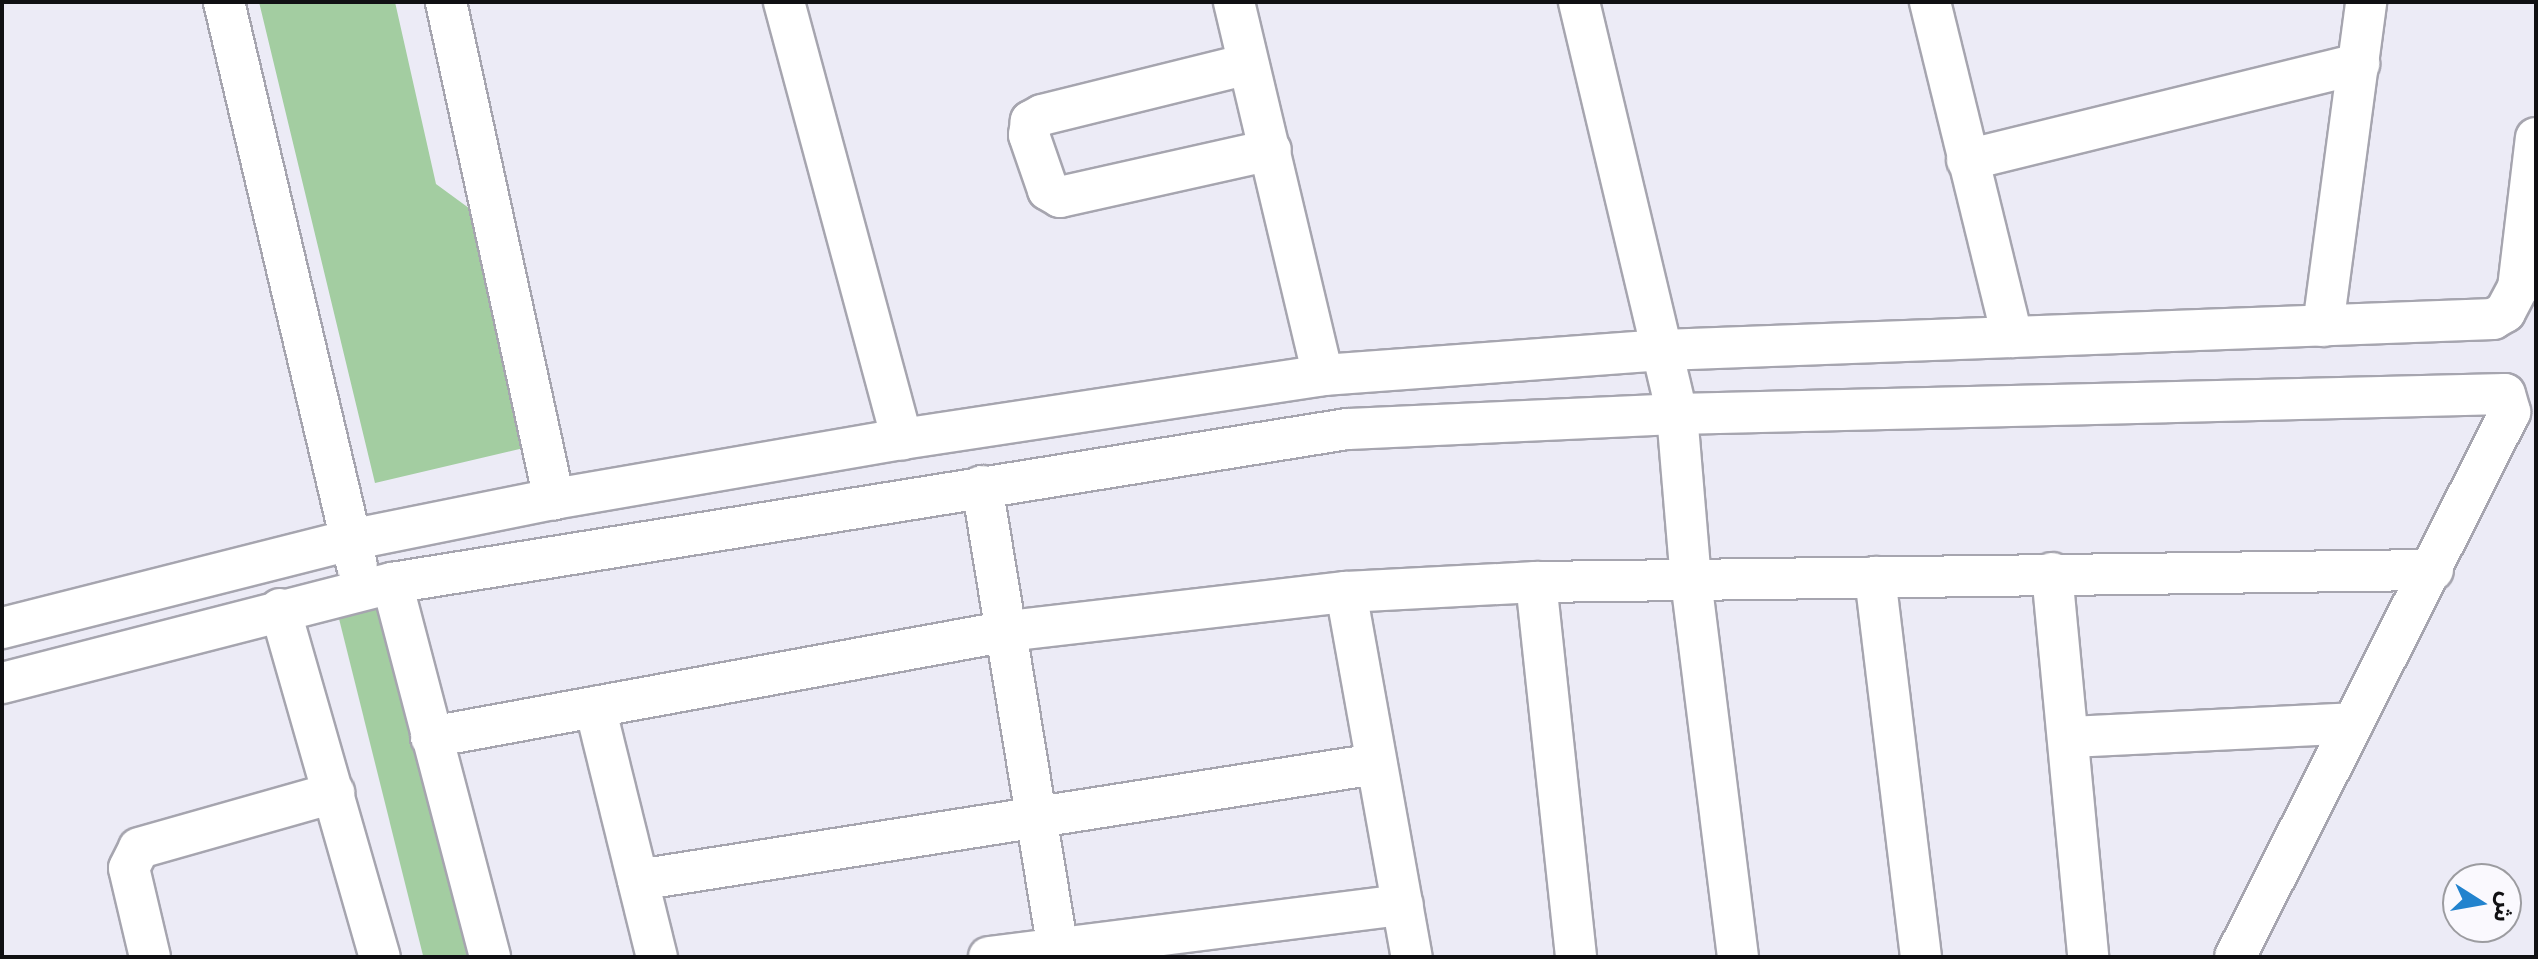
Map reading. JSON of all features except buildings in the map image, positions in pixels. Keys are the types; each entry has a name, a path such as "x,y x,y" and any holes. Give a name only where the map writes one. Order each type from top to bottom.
{"street":[{"path":"224,2 350,540 378,586 431,737 490,957"},
{"path":"446,2 554,499"},
{"path":"784,2 902,439"},
{"path":"1234,2 1323,375"},
{"path":"1579,2 1677,414 1691,580 1738,957"},
{"path":"1930,2 2012,337"},
{"path":"2323,326 2366,2"},
{"path":"1248,64 1042,115 1031,121 1029,135 1048,190 1060,197 1271,150"},
{"path":"1967,160 2359,64"},
{"path":"2,628 301,551 554,499 902,439 1323,375 1663,350 2477,321 2505,312 2518,288 2536,138"},
{"path":"2,683 297,604 378,586 1347,429 1677,414 2505,394 2510,412 2433,570 2235,957"},
{"path":"982,486 1058,951"},
{"path":"301,551 297,604 334,793 380,957"},
{"path":"431,737 1008,631 1346,592 1536,582 2433,570"},
{"path":"2052,573 2070,737 2088,957"},
{"path":"1875,577 1921,957"},
{"path":"1536,582 1576,957"},
{"path":"1346,592 1412,957"},
{"path":"595,707 657,957"},
{"path":"2070,737 2353,723"},
{"path":"638,880 1375,764"},
{"path":"150,957 129,868 139,848 334,793"},
{"path":"989,957 1058,951 1403,905"}],"green space":[{"path":"259,2 395,2 436,184 477,214 528,447 375,483"},
{"path":"381,601 470,956 423,957 337,612"}]}
